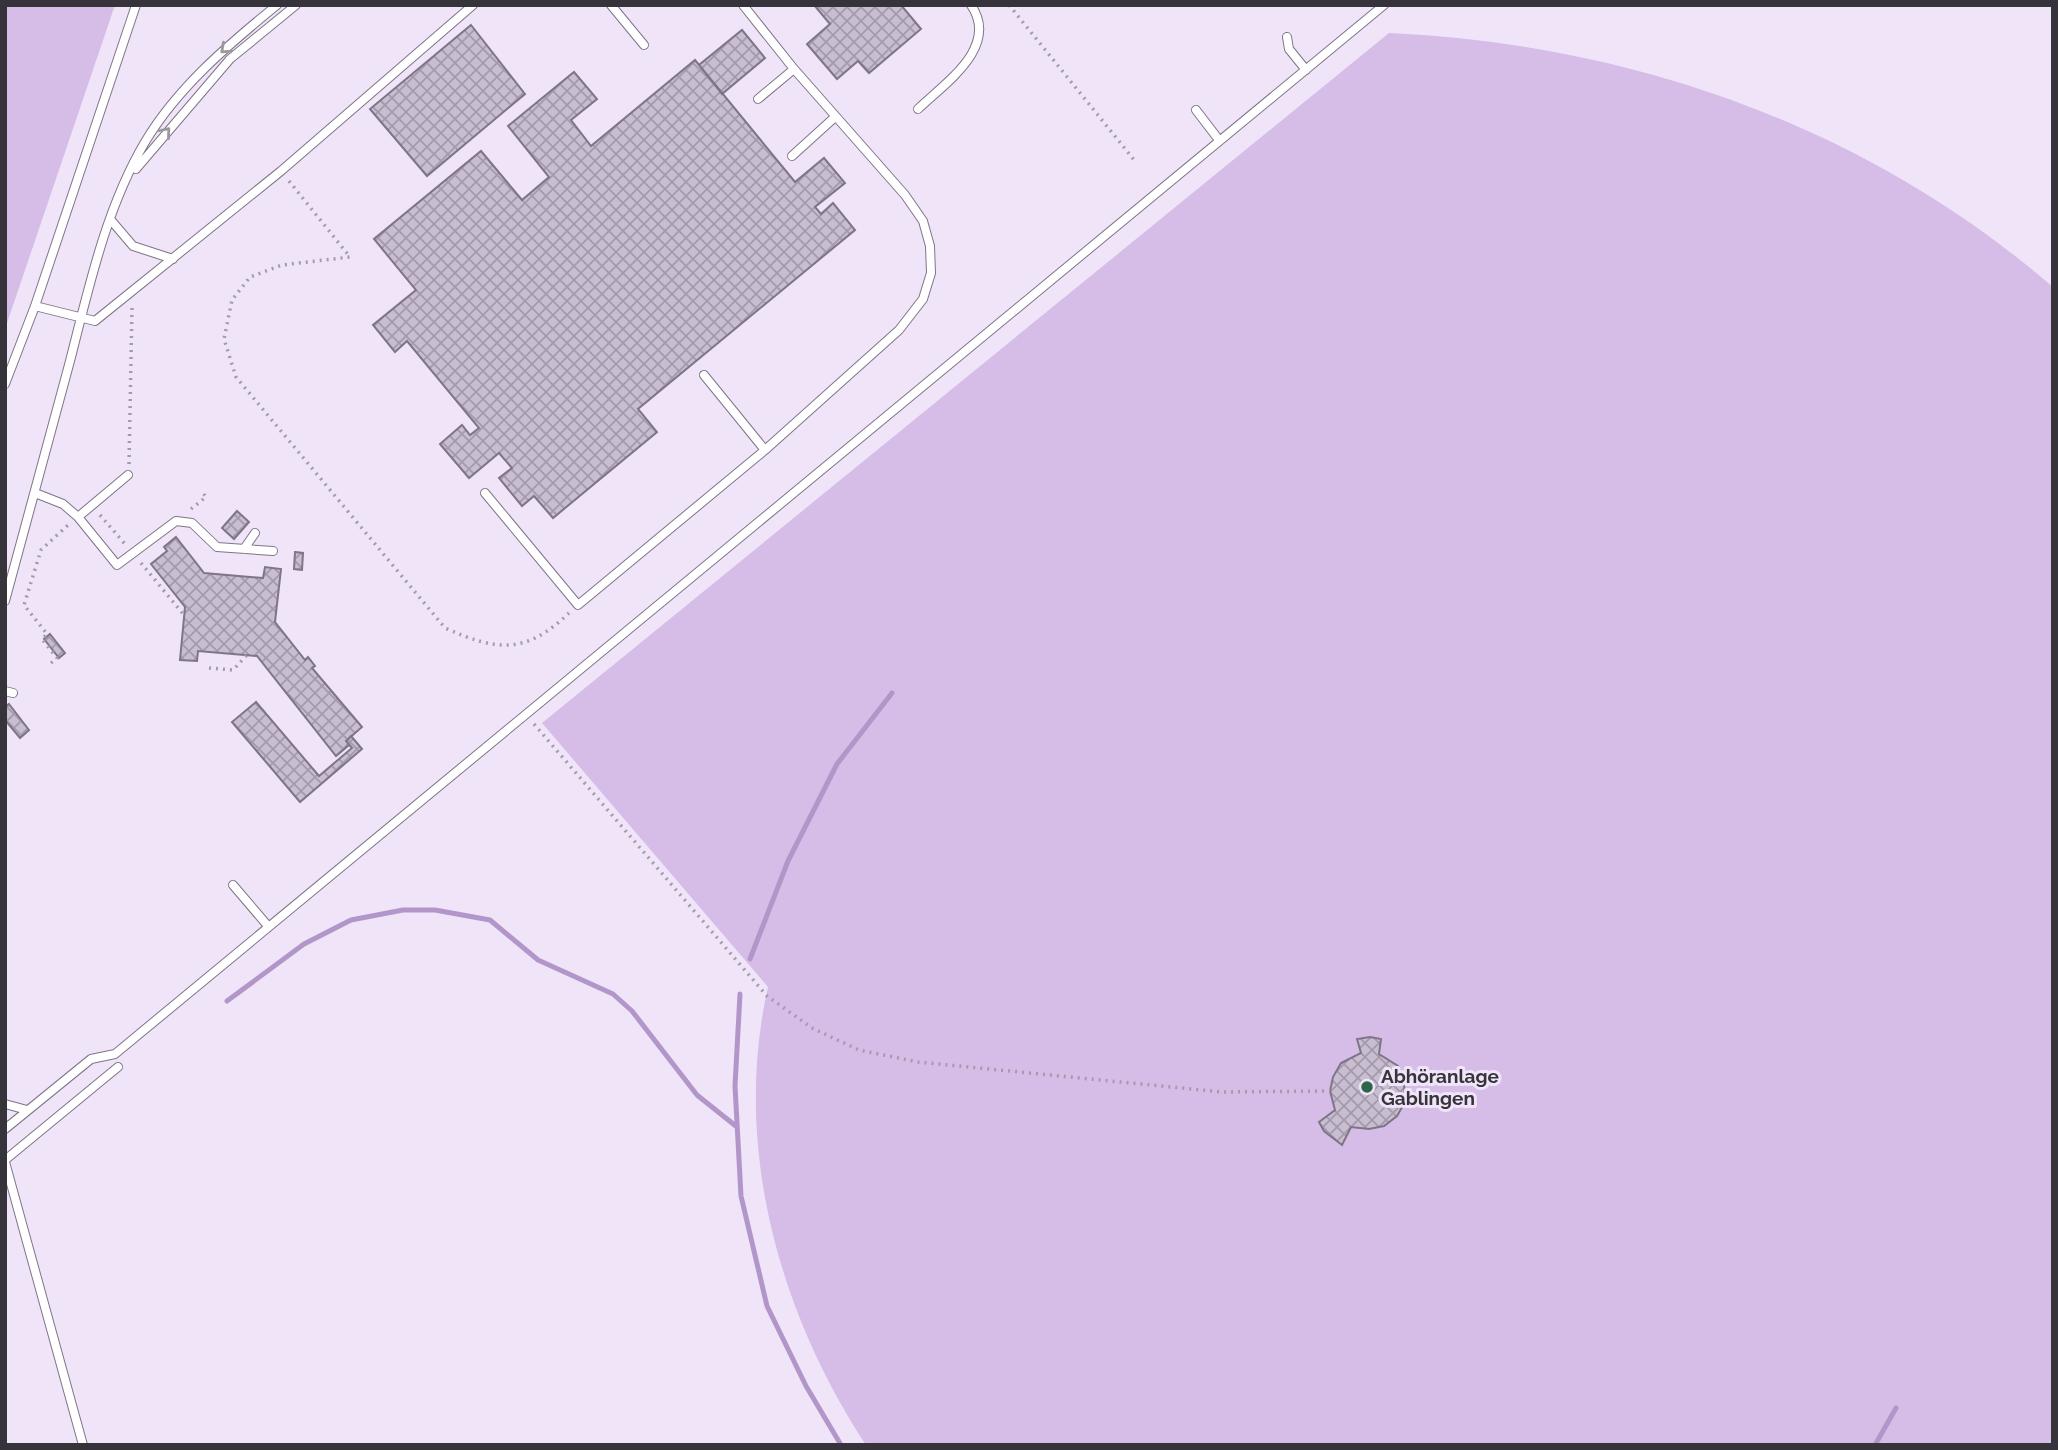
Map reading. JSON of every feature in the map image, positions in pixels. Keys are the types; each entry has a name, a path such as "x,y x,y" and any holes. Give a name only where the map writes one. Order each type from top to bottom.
{"lane":[{"path":"5,384 35,306 136,5"},
{"path":"5,601 81,318 110,219 123,185 146,140 174,101 204,68 277,5"},
{"path":"123,185 223,67 296,5"},
{"path":"35,306 95,321 281,170 473,5"},
{"path":"611,5 644,45"},
{"path":"485,493 578,605 765,450 898,330 923,299 931,273 930,246 923,222 905,195 793,69 743,5"},
{"path":"918,109 973,54 980,28 979,16 971,5"},
{"path":"5,1129 91,1059 115,1054 1384,5"},
{"path":"1287,37 1289,49 1306,70"},
{"path":"758,99 793,69"},
{"path":"1196,110 1219,140"},
{"path":"792,156 835,117"},
{"path":"110,219 132,246 173,259"},
{"path":"704,375 765,450"},
{"path":"78,517 128,475"},
{"path":"35,493 62,504 78,517 117,565 176,521 192,523 217,547 272,551"},
{"path":"244,549 255,533"},
{"path":"233,885 268,926"},
{"path":"83,1445 5,1161 118,1067"},
{"path":"5,1104 27,1110"}],"path":[{"path":"1009,5 1135,161"},
{"path":"281,170 350,257 282,265 250,277 232,300 224,339 236,377 445,628 483,645 517,644 548,633 578,605"},
{"path":"128,475 133,291"},
{"path":"176,521 206,498 203,494"},
{"path":"51,663 57,658 42,639 47,634 24,605 41,550 78,517"},
{"path":"209,668 233,670 247,655"},
{"path":"526,715 767,996 813,1028 859,1050 918,1062 1222,1092 1330,1091"}],"shaded area":[{"path":"5,5 115,5 5,329"},
{"path":"1389,33 1480,41 1570,55 1657,76 1743,104 1826,139 1905,181 1981,231 2053,287 2053,1445 866,1445 835,1394 809,1340 787,1284 771,1226 760,1167 756,1107 758,1047 768,987 542,723"}],"building":[{"path":"814,5 901,5 921,29 869,73 858,61 837,79 807,44 830,24"},
{"path":"471,25 525,94 427,176 370,109"},
{"path":"742,30 765,58 722,94 699,65"},
{"path":"695,60 795,182 824,158 845,183 815,207 821,214 833,203 855,230 638,409 657,432 553,518 534,496 522,506 499,478 512,468 499,453 469,478 440,444 462,425 470,435 479,428 407,341 395,352 373,325 416,290 374,239 481,151 522,200 549,177 508,126 574,72 597,99 571,120 591,146"},
{"path":"237,511 249,522 234,539 222,528"},
{"path":"176,537 204,573 263,578 265,567 281,569 275,622 305,660 308,657 315,666 312,668 362,727 346,741 349,745 336,756 257,656 198,651 197,661 180,660 185,607 151,564 167,551 164,547"},
{"path":"295,552 303,553 302,570 294,569"},
{"path":"50,634 65,653 59,658 44,639"},
{"path":"256,702 319,776 352,748 346,741 351,736 362,749 300,802 232,722"},
{"path":"9,704 29,730 20,738 5,720 5,707"},
{"name":"Abhöranlage Gablingen","path":"1357,1039 1381,1039 1379,1054 1398,1066 1404,1082 1405,1102 1397,1116 1384,1126 1369,1129 1351,1127 1342,1145 1324,1131 1319,1122 1335,1110 1330,1091 1333,1077 1341,1063 1361,1053"}],"waterway":[{"path":"750,959 788,861 837,764 892,693"},
{"path":"227,1001 304,944 351,920 403,910 435,910 490,920 538,960 613,994 632,1011 697,1095 737,1127"},
{"path":"740,994 735,1086 741,1196 767,1306 806,1386 841,1445"},
{"path":"1875,1445 1896,1408"}],"place":[{"name":"Abhöranlage Gablingen","path":"1367,1087"}]}
